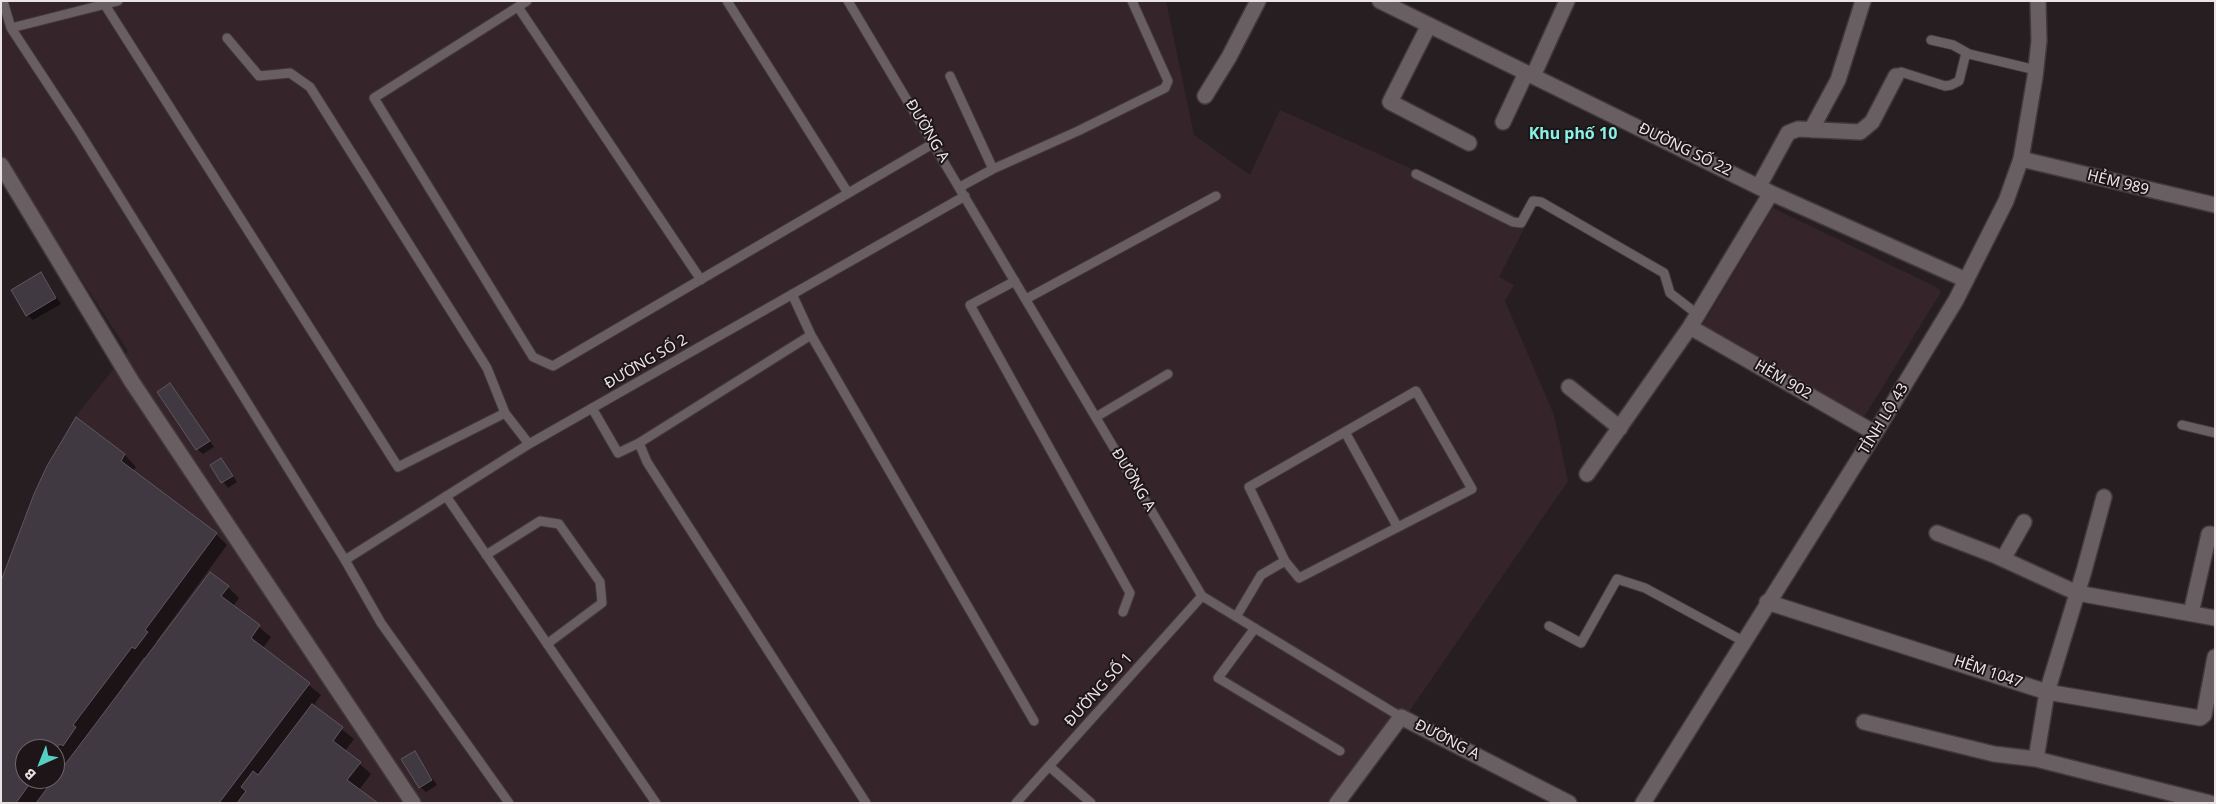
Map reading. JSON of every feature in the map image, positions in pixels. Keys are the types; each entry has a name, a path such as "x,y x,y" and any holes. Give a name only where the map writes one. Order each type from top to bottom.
{"street":[{"path":"1205,96 1230,57 1258,1"},
{"path":"1503,122 1567,1"},
{"path":"1811,130 1838,80 1863,1"},
{"name":"TỈNH LỘ 43","path":"1643,803 1743,640 1820,524 1876,433 1966,280 2006,201 2021,159 2036,70 2039,41 2038,1"},
{"name":"ĐƯỜNG SỐ 22","path":"1390,3 1429,25 1765,190 1966,280"},
{"path":"1429,25 1390,103 1469,144"},
{"path":"1587,474 1694,321 1765,190 1788,133 1798,130 1856,132 1864,130 1872,122 1896,76"},
{"name":"HẺM 989","path":"2021,159 2215,206"},
{"path":"1,165 132,382 413,803"},
{"name":"HẺM 902","path":"1694,321 1876,433"},
{"path":"1568,387 1620,428"},
{"path":"2036,760 2047,692 2078,592 2104,496"},
{"path":"2003,559 2024,522"},
{"path":"1937,533 2078,592 2215,618"},
{"path":"2191,613 2209,534 2215,535"},
{"name":"HẺM 1047","path":"1767,602 2047,692 2200,718 2210,706 2215,657"},
{"path":"1337,803 1401,717"},
{"name":"ĐƯỜNG A","path":"1401,717 1569,803"},
{"path":"1864,722 1994,754 2036,760 2188,800 2210,803"}],"lane":[{"path":"3,1 11,28 78,130 345,560 381,623 509,803"},
{"path":"11,28 80,6 105,5 118,1"},
{"path":"527,1 374,98 533,357 553,366 934,143"},
{"path":"727,1 848,193"},
{"name":"ĐƯỜNG A","path":"848,1 1016,280 1202,596 1401,717"},
{"path":"960,187 993,169 1078,132 1165,88 1168,81 1132,1"},
{"path":"105,5 398,467 505,414"},
{"path":"518,7 701,280"},
{"path":"227,38 260,76 290,74 310,87 487,368 505,414 529,444"},
{"path":"1932,40 1953,45 1966,53 2036,70"},
{"path":"1896,76 1901,72 1945,86 1951,85 1960,81 1966,53"},
{"path":"950,76 993,169"},
{"path":"1416,174 1513,222 1521,223 1532,201 1540,202 1664,274 1670,293 1694,321"},
{"name":"ĐƯỜNG SỐ 2","path":"345,560 529,444 965,196"},
{"path":"1026,299 1216,196"},
{"path":"1016,280 970,305 1130,593 1123,612"},
{"path":"792,294 810,335 1034,721"},
{"path":"592,408 618,453 639,443 810,335"},
{"path":"1096,417 1168,374"},
{"path":"1416,391 1472,489 1299,578 1285,561 1249,487 1345,432 1416,391"},
{"path":"2182,425 2215,433"},
{"path":"1345,432 1397,526"},
{"path":"639,443 647,462 866,803"},
{"path":"446,496 656,803"},
{"path":"486,555 540,521 559,524 600,582 602,603 547,644"},
{"path":"1236,617 1261,575 1285,561"},
{"path":"1549,626 1581,643 1617,579 1645,588 1743,640"},
{"name":"ĐƯỜNG SỐ 1","path":"1016,803 1202,596"},
{"path":"1255,628 1218,678 1340,751"},
{"path":"1049,766 1091,803"}],"shaded area":[{"path":"1,1 1166,1 1194,135 1250,175 1280,110 1528,221 1499,277 1514,285 1505,301 1554,415 1568,481 1346,803 1,803 1,581 34,494 47,466 79,412 128,351 1,156"},
{"path":"1773,208 1936,287 1941,292 1861,422 1702,326"}],"building":[{"path":"41,272 56,298 26,316 11,290"},
{"path":"170,383 210,441 196,450 157,392"},
{"path":"76,417 125,454 121,461 217,533 145,630 148,632 135,649 132,647 73,725 76,727 65,743 65,739 15,739 15,789 26,789 16,803 1,803 1,581 34,494 47,466"},
{"path":"221,458 233,476 221,483 210,465"},
{"path":"210,572 229,586 221,596 260,625 251,638 310,683 219,803 36,803 47,789 65,789 65,764"},
{"path":"312,704 343,727 333,741 361,762 347,780 378,803 237,803 246,791 241,787 253,771 258,775"},
{"path":"415,751 432,780 419,788 401,759"}],"district":[{"name":"Khu phố 10","path":"1573,134"}]}
